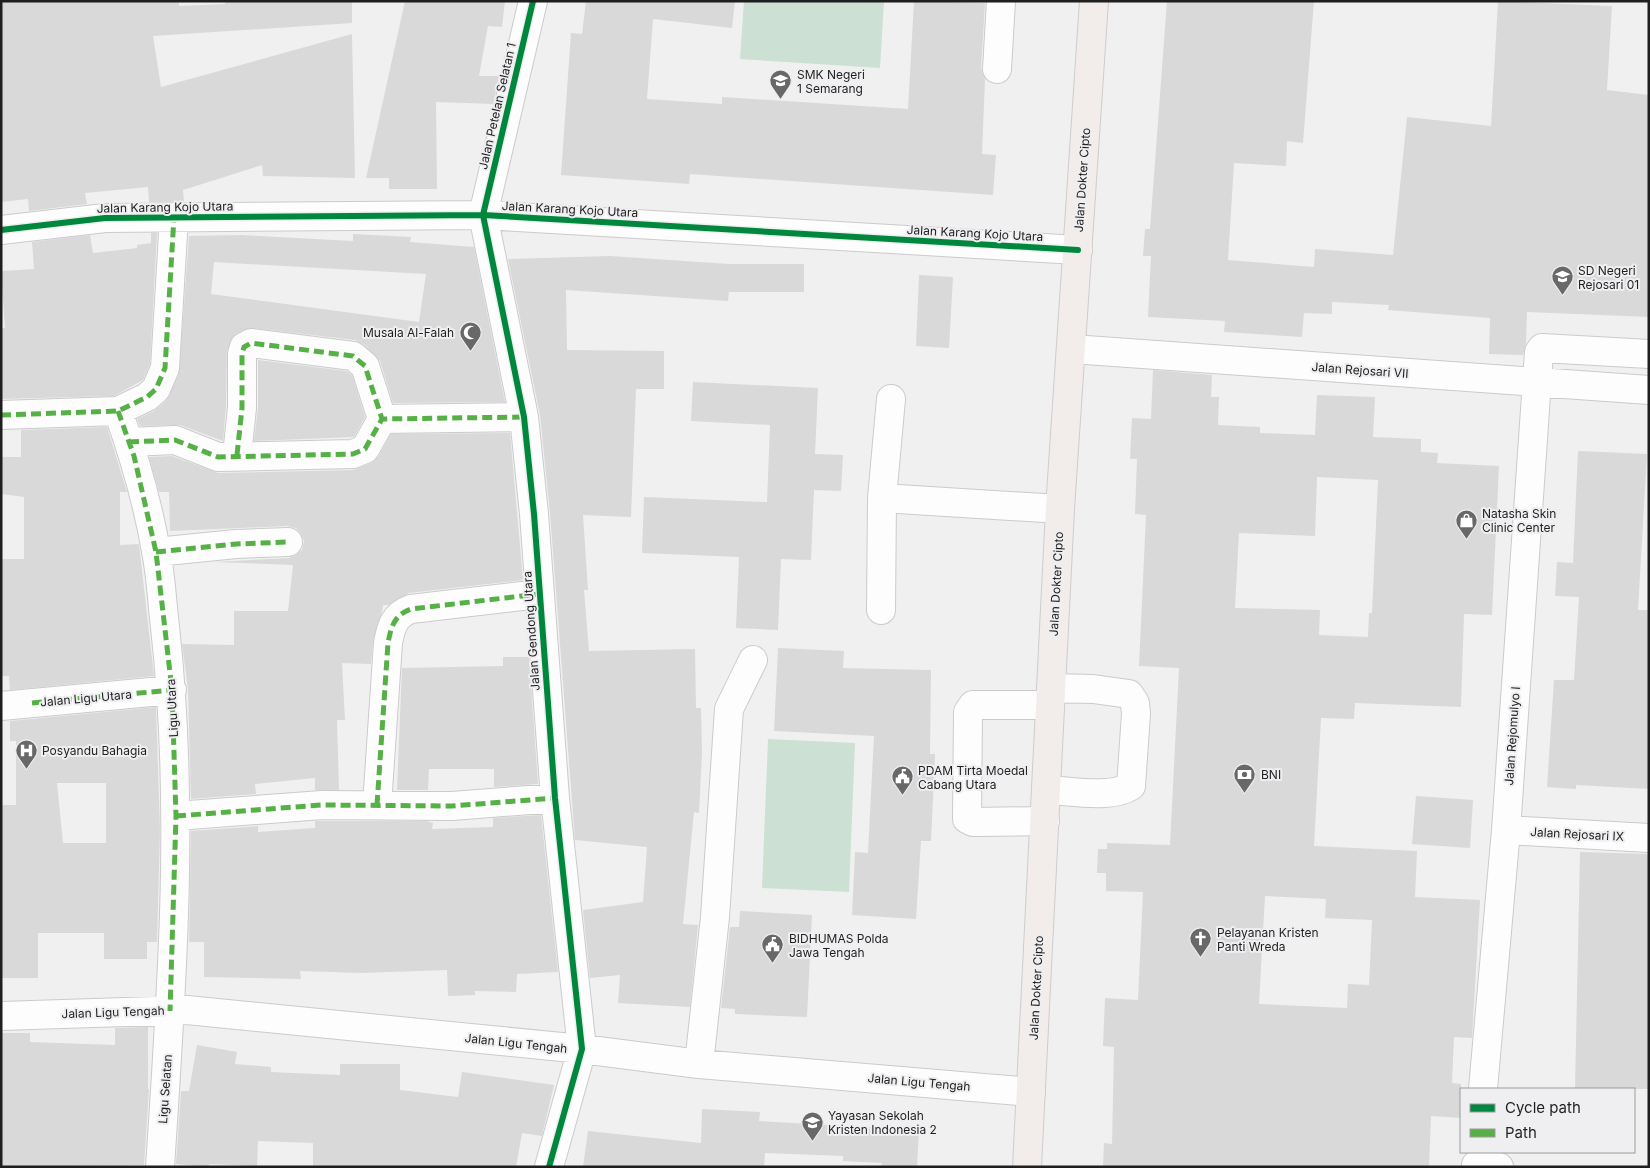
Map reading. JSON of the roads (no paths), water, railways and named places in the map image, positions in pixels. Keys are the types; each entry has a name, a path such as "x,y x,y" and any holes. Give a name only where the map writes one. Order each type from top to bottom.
{"highway":[{"name":"Jalan Dokter Cipto","path":"1026,1167 1047,790 1060,509 1094,1"}],"street":[{"name":"Jalan Petelan Selatan 1","path":"483,215 533,1"},
{"path":"997,68 1001,1"},
{"name":"Jalan Karang Kojo Utara","path":"1,230 105,218 483,215 1078,250"},
{"name":"Jalan Gendong Utara","path":"483,215 524,417 534,514 555,798 582,1049"},
{"path":"1,415 118,411 146,397 156,389 163,375 174,218"},
{"path":"129,442 175,440 212,456 238,456 353,454 365,448 382,419 365,366 353,356 251,343 244,347 242,354 242,408 238,456"},
{"name":"Jalan Rejomulyo I","path":"1483,1088 1506,830 1539,352 1542,348 1649,354"},
{"name":"Jalan Rejosari VII","path":"1072,349 1649,390"},
{"path":"881,610 882,498 891,399"},
{"name":"Ligu Utara","path":"118,411 129,442 156,552 172,690 176,816 170,1011"},
{"path":"382,419 524,417"},
{"path":"882,498 1060,509"},
{"path":"156,552 236,544 288,542"},
{"path":"377,805 388,644 395,619 410,609 539,594"},
{"path":"699,1064 715,917 729,709 753,660"},
{"path":"1045,821 973,822 967,819 968,712 973,705 1051,696 1093,688 1129,694 1135,703 1136,714 1131,786 1123,791 1110,793 1047,790"},
{"name":"Jalan Ligu Utara","path":"1,706 172,690"},
{"path":"176,816 322,805 452,806 555,798"},
{"name":"Jalan Rejosari IX","path":"1506,830 1649,838"},
{"name":"Jalan Ligu Tengah","path":"1,1016 187,1010 582,1049 699,1064 1031,1092"},
{"name":"Ligu Selatan","path":"160,1167 170,1011"},
{"path":"549,1167 582,1049"}],"place":[{"name":"SMK Negeri 1 Semarang","path":"781,100"},
{"name":"SD Negeri Rejosari 01","path":"1562,296"},
{"name":"Musala Al-Falah","path":"470,351"},
{"name":"Natasha Skin Clinic Center","path":"1466,539"},
{"name":"Posyandu Bahagia","path":"26,769"},
{"name":"BNI","path":"1245,793"},
{"name":"PDAM Tirta Moedal Cabang Utara","path":"902,796"},
{"name":"Pelayanan Kristen Panti Wreda","path":"1201,958"},
{"name":"BIDHUMAS Polda Jawa Tengah","path":"773,964"},
{"name":"Yayasan Sekolah Kristen Indonesia 2","path":"812,1141"}]}
